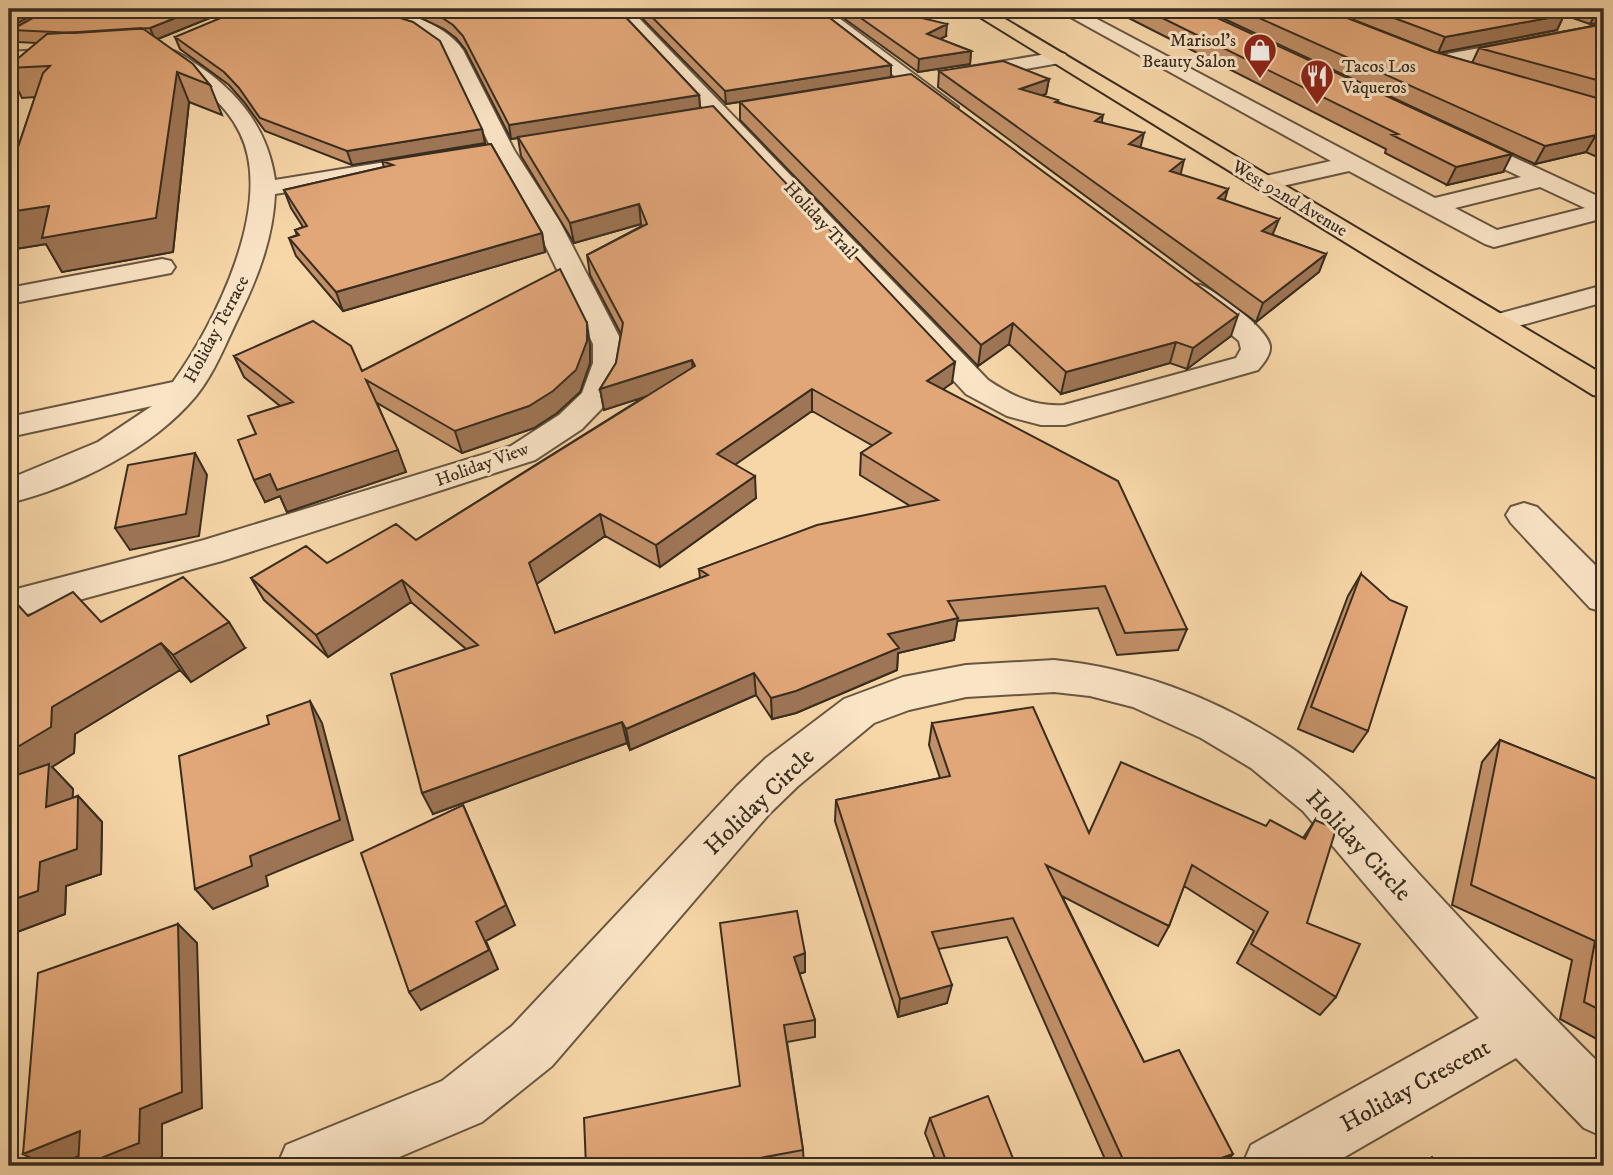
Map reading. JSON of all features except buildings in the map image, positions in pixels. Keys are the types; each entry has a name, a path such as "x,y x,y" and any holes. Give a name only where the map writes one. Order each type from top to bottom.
{"main road":[{"name":"West 92nd Avenue","path":"976,9 1038,40 1058,58 1604,388"}],"street":[{"name":"Holiday View","path":"9,605 222,549 523,453 567,427 585,411 600,388 610,360 608,344 546,220 498,140 460,60 446,41 421,27 367,9"},
{"name":"Holiday Trail","path":"621,9 977,387 1002,404 1049,417 1065,415 1247,364 1256,351 1255,342 1242,327 1176,278"},
{"path":"816,9 889,77"},
{"path":"1065,9 1494,239 1604,210"},
{"path":"1555,21 1597,32"},
{"path":"1076,32 1100,27"},
{"path":"1475,74 1427,59 1597,32"},
{"path":"957,56 1038,40"},
{"path":"162,46 236,109 269,173 423,163"},
{"path":"9,58 103,52"},
{"path":"866,71 889,77 1058,58"},
{"path":"916,72 968,123"},
{"path":"679,101 750,109"},
{"path":"1444,132 1604,210"},
{"path":"1265,183 1352,163"},
{"name":"Holiday Terrace","path":"9,492 112,448 165,411 185,388 198,369 244,280 260,227 269,173"},
{"path":"1432,206 1543,180"},
{"path":"1465,224 1576,195"},
{"path":"9,296 162,267"},
{"path":"1497,323 1604,293"},
{"path":"9,427 185,388"},
{"path":"1524,515 1604,598"},
{"name":"Holiday Circle","path":"307,1166 462,1102 532,1046 753,800 782,772 859,711 903,694 966,681 1054,676 1090,680 1154,699 1216,725 1267,755 1319,797 1521,1025 1604,1108"},
{"name":"Holiday Crescent","path":"1272,1166 1521,1025"}],"waterway":[{"path":"9,102 32,75"}],"place":[{"name":"Marisol's Beauty Salon","path":"1260,80"},
{"name":"Tacos Los Vaqueros","path":"1317,106"}]}
